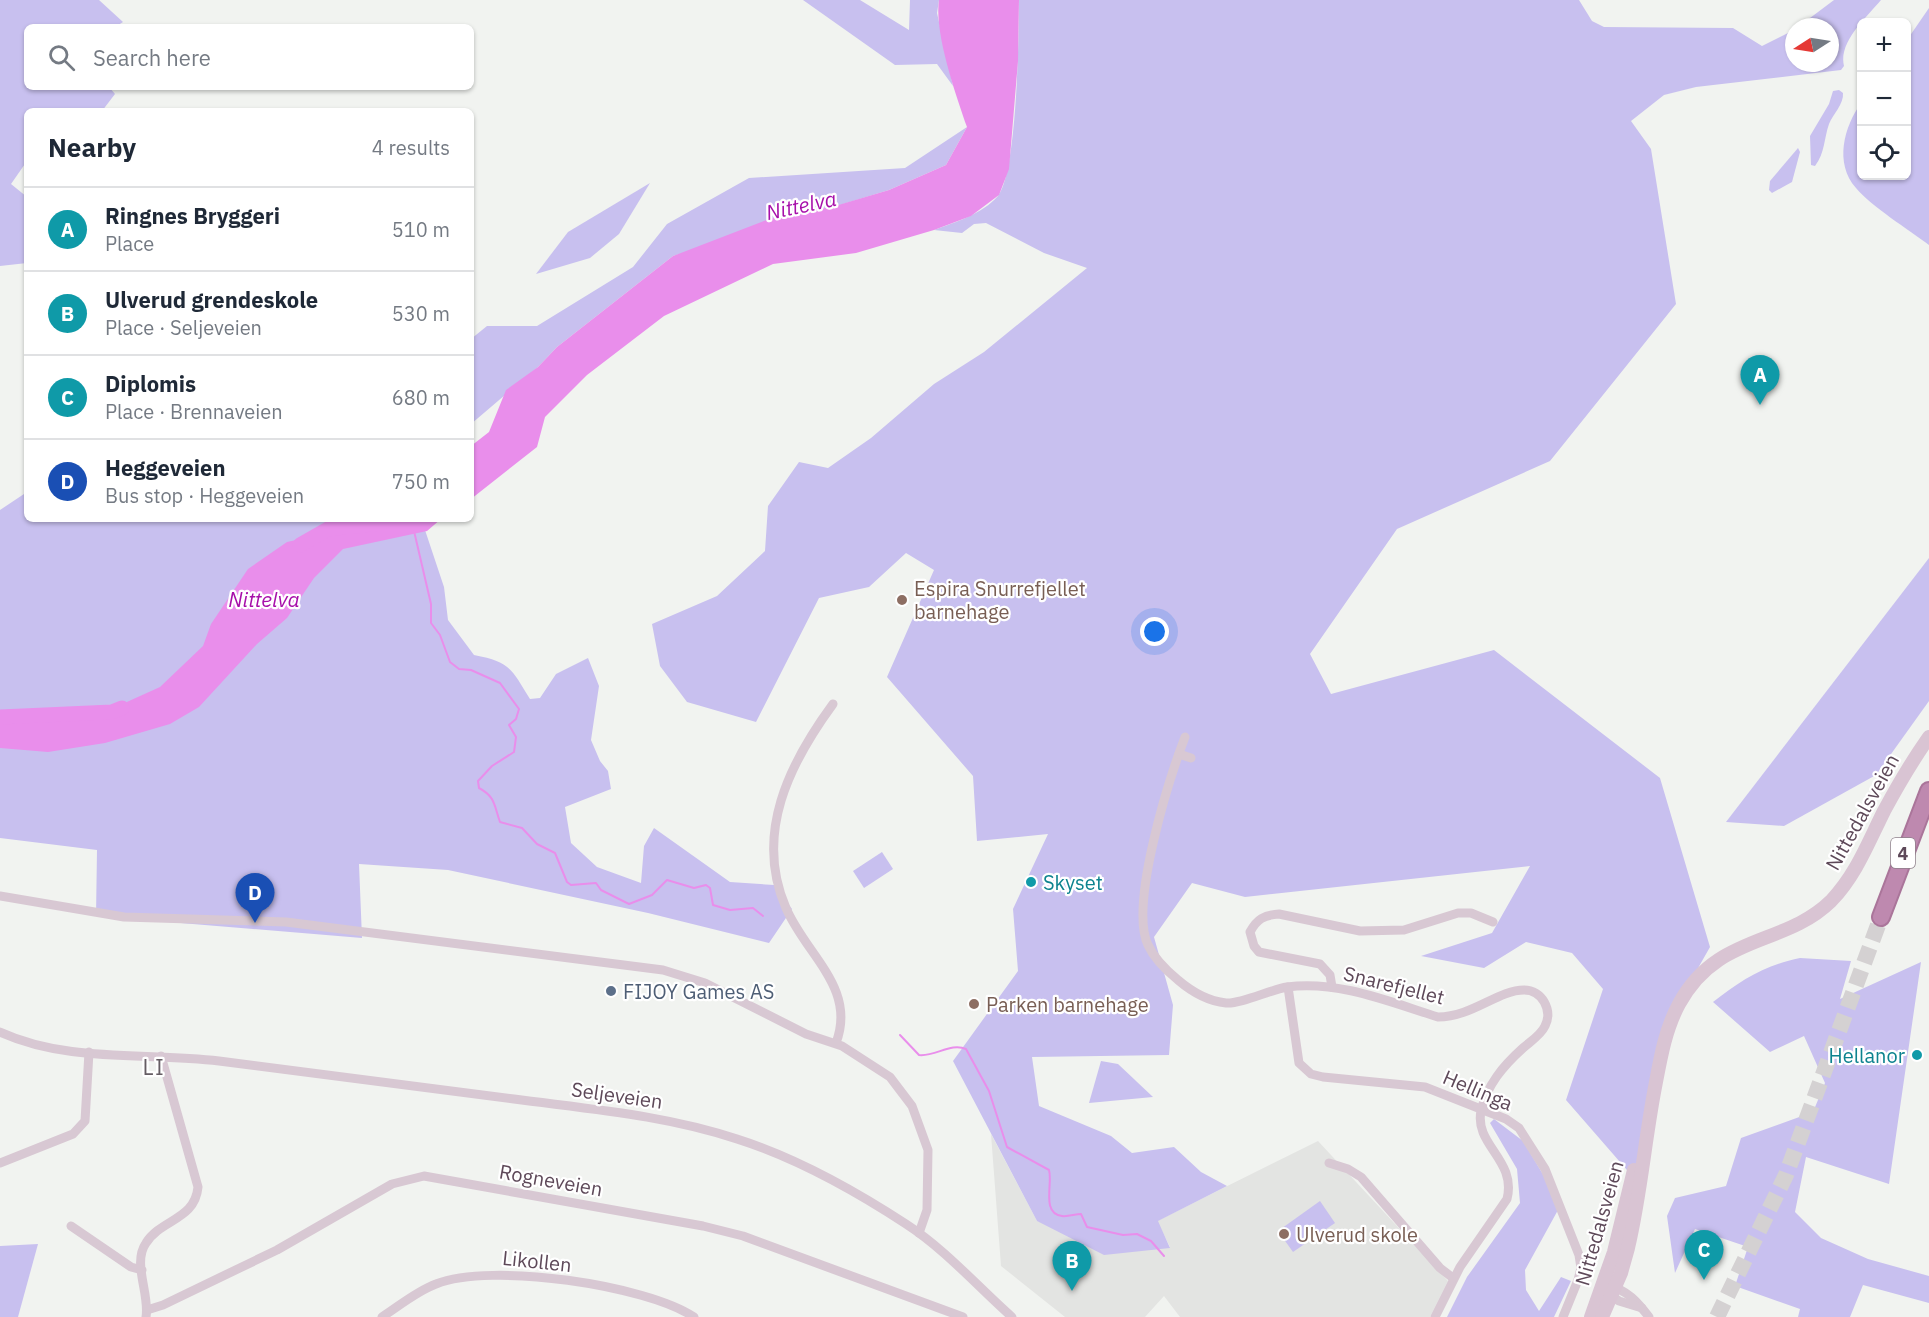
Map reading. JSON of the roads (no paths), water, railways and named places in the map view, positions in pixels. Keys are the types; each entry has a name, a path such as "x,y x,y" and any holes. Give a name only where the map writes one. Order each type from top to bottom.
{"highway":[{"name":"4","path":"1881,917 1929,791"}],"main road":[{"name":"Nittedalsveien","path":"1602,1317 1645,1140 1666,1034 1686,993 1705,971 1727,953 1805,919 1834,897 1857,867 1897,787 1929,737"},
{"name":"Nittedalsveien","path":"1591,1317 1610,1290"}],"street":[{"path":"833,704 807,740 791,769 778,811 775,843 779,884 787,910 841,1002 842,1020 836,1043"},
{"name":"Snarefjellet","path":"1185,737 1146,879 1142,914 1148,945 1167,971 1190,990 1210,1000 1229,1003 1288,987 1332,987 1438,1017 1452,1017 1470,1012 1519,990 1539,995 1547,1009 1545,1026 1498,1074 1481,1110"},
{"path":"1179,754 1191,758"},
{"path":"0,896 124,917 267,920 674,972 705,983 806,1034 836,1043 890,1077 905,1094 917,1115 926,1141 930,1168 927,1210 919,1233"},
{"path":"1332,987 1330,975 1320,964 1259,952 1254,946 1250,932 1254,923 1269,915 1279,914 1360,931 1404,930 1458,913 1471,913 1493,922"},
{"name":"Hellinga","path":"1288,987 1298,1060 1305,1070 1323,1077 1425,1087 1512,1123 1524,1133 1545,1169 1556,1194 1581,1263 1578,1280 1563,1317"},
{"name":"Seljeveien","path":"2,1037 43,1048 161,1056 577,1107 682,1123 737,1139 803,1165 881,1208 919,1233 1012,1317"},
{"path":"0,1163 73,1134 85,1121 89,1052"},
{"path":"147,1313 141,1256 145,1244 158,1230 189,1210 194,1205 198,1192 198,1180 161,1056"},
{"path":"1435,1317 1453,1278 1505,1204 1509,1194 1505,1166 1481,1128 1481,1110"},
{"path":"1329,1163 1348,1168 1361,1177 1440,1268 1453,1278"},
{"name":"Rogneveien","path":"147,1313 277,1250 392,1184 424,1176 703,1226 743,1236 963,1317"},
{"path":"71,1226 131,1267 142,1270"},
{"name":"Likollen","path":"382,1317 435,1284 467,1275 512,1274 558,1279 648,1298 678,1306 694,1317"},
{"path":"1610,1290 1642,1308 1649,1317"}],"water":[{"path":"939,0 1019,0 1018,61 1009,169 999,195 971,216 934,230 856,253 773,264 664,316 587,375 545,417 537,447 474,497 474,444 489,432 506,390 538,367 557,347 673,256 769,219 835,206 889,190 946,165 967,127 943,46 938,14"},
{"name":"Nittelva","path":"358,522 438,522 427,531 343,549 314,578 287,618 257,644 199,707 170,724 105,743 48,752 0,748 0,719 98,715 160,687 203,646 211,624 248,569 287,542 342,530"}],"waterway":[{"name":"Nittelva","path":"300,545 328,529 383,522"},
{"path":"414,531 431,604 431,623 440,635 450,662 459,669 471,670 500,683 519,709 516,719 509,725 516,737 514,752 492,766 478,781 479,788 485,791 494,802 500,822 522,828 537,844 555,853 567,882 571,885 596,883 601,890 629,904 652,895 667,880 694,888 706,885 710,888 713,905 730,910 753,908 763,916"},
{"name":"Nittelva","path":"0,717 112,712 122,708"},
{"path":"900,1035 919,1055 955,1047 966,1049 989,1091 1007,1147 1049,1170 1050,1204 1056,1214 1064,1216 1081,1214 1087,1227 1123,1235 1137,1234 1151,1241 1164,1256"}],"tunnel":[{"path":"1717,1317 1786,1175 1881,917"}],"place":[{"name":"Ringnes Bryggeri","path":"1760,405"},
{"name":"Espira Snurrefjellet barnehage","path":"902,600"},
{"name":"Skyset","path":"1031,882"},
{"name":"Heggeveien","path":"255,923"},
{"name":"FIJOY Games AS","path":"611,991"},
{"name":"Parken barnehage","path":"974,1004"},
{"name":"Hellanor","path":"1917,1055"},
{"name":"Ulverud skole","path":"1284,1234"},
{"name":"Diplomis","path":"1704,1280"},
{"name":"Ulverud grendeskole","path":"1072,1291"}],"district":[{"name":"LI","path":"154,1066"}]}
